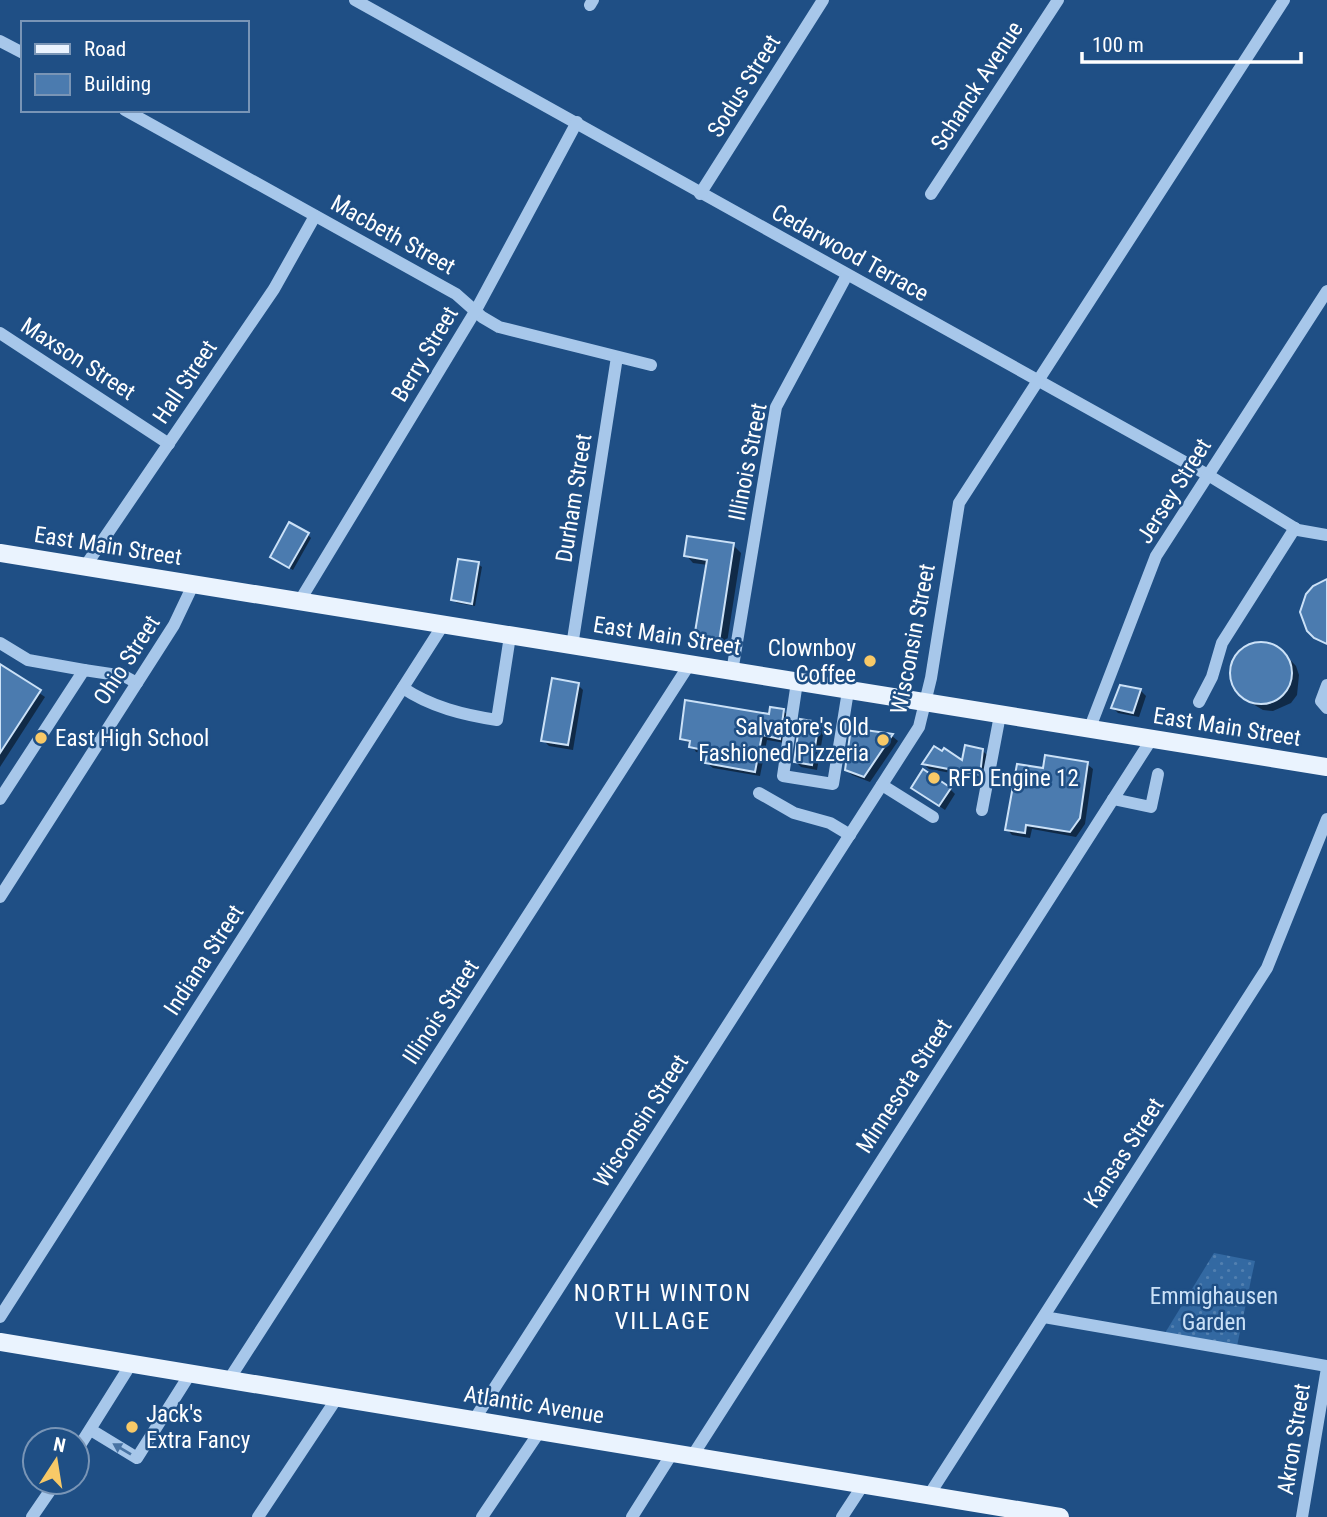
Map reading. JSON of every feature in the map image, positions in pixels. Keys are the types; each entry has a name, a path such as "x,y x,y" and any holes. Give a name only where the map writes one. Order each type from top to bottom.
{"main road":[{"name":"East Main Street","path":"0,554 1327,767"},
{"name":"Atlantic Avenue","path":"0,1342 693,1455 929,1495 1017,1514 1060,1517"}],"street":[{"name":"Cedarwood Terrace","path":"355,0 1208,475 1295,528 1327,535"},
{"name":"Sodus Street","path":"700,194 823,0"},
{"name":"Schanck Avenue","path":"931,194 1058,0"},
{"name":"Wisconsin Street","path":"474,1420 919,727 926,703 959,503 1284,0"},
{"path":"0,41 21,52"},
{"name":"Macbeth Street","path":"129,112 456,294 490,323 651,365"},
{"name":"Berry Street","path":"299,602 476,310 577,122"},
{"name":"Hall Street","path":"84,568 274,289 315,216"},
{"name":"Illinois Street","path":"732,672 776,407 847,275"},
{"name":"Jersey Street","path":"1088,730 1156,556 1327,291"},
{"name":"Maxson Street","path":"0,333 169,444"},
{"name":"Durham Street","path":"572,646 617,357"},
{"path":"1199,702 1212,677 1222,643 1295,528"},
{"name":"Ohio Street","path":"0,897 181,614 193,585"},
{"name":"Indiana Street","path":"0,1317 443,625"},
{"path":"403,688 415,696 461,714 497,720 510,636"},
{"path":"0,643 28,660 124,676 137,683"},
{"name":"Illinois Street","path":"228,1381 689,665"},
{"path":"0,799 84,670"},
{"path":"797,682 783,776 833,784 848,691"},
{"path":"1327,685 1321,701 1327,708"},
{"path":"982,810 1000,715"},
{"name":"Minnesota Street","path":"693,1455 1151,740"},
{"path":"1113,799 1151,807 1158,774"},
{"path":"882,785 933,817"},
{"path":"759,793 794,813 830,823 850,835"},
{"name":"Kansas Street","path":"929,1495 1267,968 1327,819"},
{"path":"1044,1318 1327,1367"},
{"path":"131,1364 91,1430 137,1458 190,1374"},
{"name":"Akron Street","path":"1302,1517 1327,1367"},
{"path":"258,1517 338,1398"},
{"path":"482,1517 540,1431"},
{"path":"632,1517 673,1452"},
{"path":"842,1517 863,1485"},
{"path":"33,1517 47,1496"}],"green space":[{"name":"Emmighausen Garden","path":"1214,1253 1255,1261 1237,1346 1165,1333"}],"building":[{"path":"289,522 309,533 289,568 270,557"},
{"path":"687,536 734,543 719,642 694,638 707,560 684,556"},
{"path":"458,559 479,562 472,604 451,600"},
{"path":"1327,579 1327,644 1307,631 1300,612 1306,594 1313,586"},
{"path":"1255,642 1267,642 1283,651 1290,661 1290,685 1283,695 1267,704 1255,704 1244,699 1235,690 1230,679 1230,667 1235,656 1244,647"},
{"path":"0,664 41,690 0,753"},
{"path":"552,678 579,683 568,745 541,741"},
{"path":"1120,685 1141,689 1133,713 1111,708"},
{"path":"685,700 769,714 770,707 784,709 780,739 762,735 755,772 705,763 708,751 689,747 690,741 680,739"},
{"path":"800,719 819,722 812,765 794,762"},
{"path":"851,728 893,734 864,777 845,770"},
{"path":"965,745 983,749 980,775 922,764 934,746 942,751 944,748 962,760"},
{"path":"1045,755 1088,762 1080,818 1070,832 1026,825 1025,833 1005,830 1017,764 1043,768"},
{"path":"923,769 951,788 939,806 911,788"}],"place":[{"name":"Clownboy Coffee","path":"870,661"},
{"name":"East High School","path":"41,738"},
{"name":"Salvatore's Old Fashioned Pizzeria","path":"883,740"},
{"name":"RFD Engine 12","path":"934,778"},
{"name":"Jack's Extra Fancy","path":"132,1427"}],"district":[{"name":"NORTH WINTON VILLAGE","path":"663,1307"}]}
